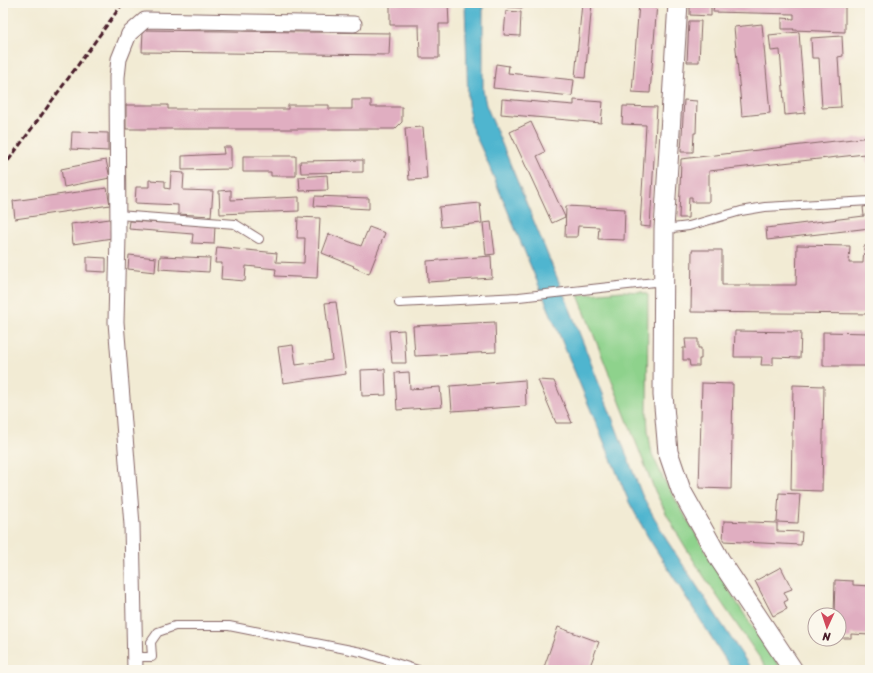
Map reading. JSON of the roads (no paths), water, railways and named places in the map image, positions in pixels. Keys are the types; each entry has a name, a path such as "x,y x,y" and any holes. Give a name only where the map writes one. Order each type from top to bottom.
{"street":[{"path":"678,3 664,229 663,396 668,452 681,490 720,560 793,670"},
{"path":"135,663 132,525 116,322 118,215 117,76 120,59 129,34 145,20 354,24"}],"lane":[{"path":"664,229 689,226 741,211 765,207 870,201"},
{"path":"118,215 235,224 260,239"},
{"path":"399,303 519,297 664,282"},
{"path":"135,663 152,656 151,642 158,632 175,626 229,626 361,652 418,670"}],"water":[{"path":"465,3 483,3 483,90 486,105 572,314 642,495 666,539 752,670 732,670 648,537 629,502 471,126 468,104"}],"railway":[{"path":"3,168 123,3"}]}
